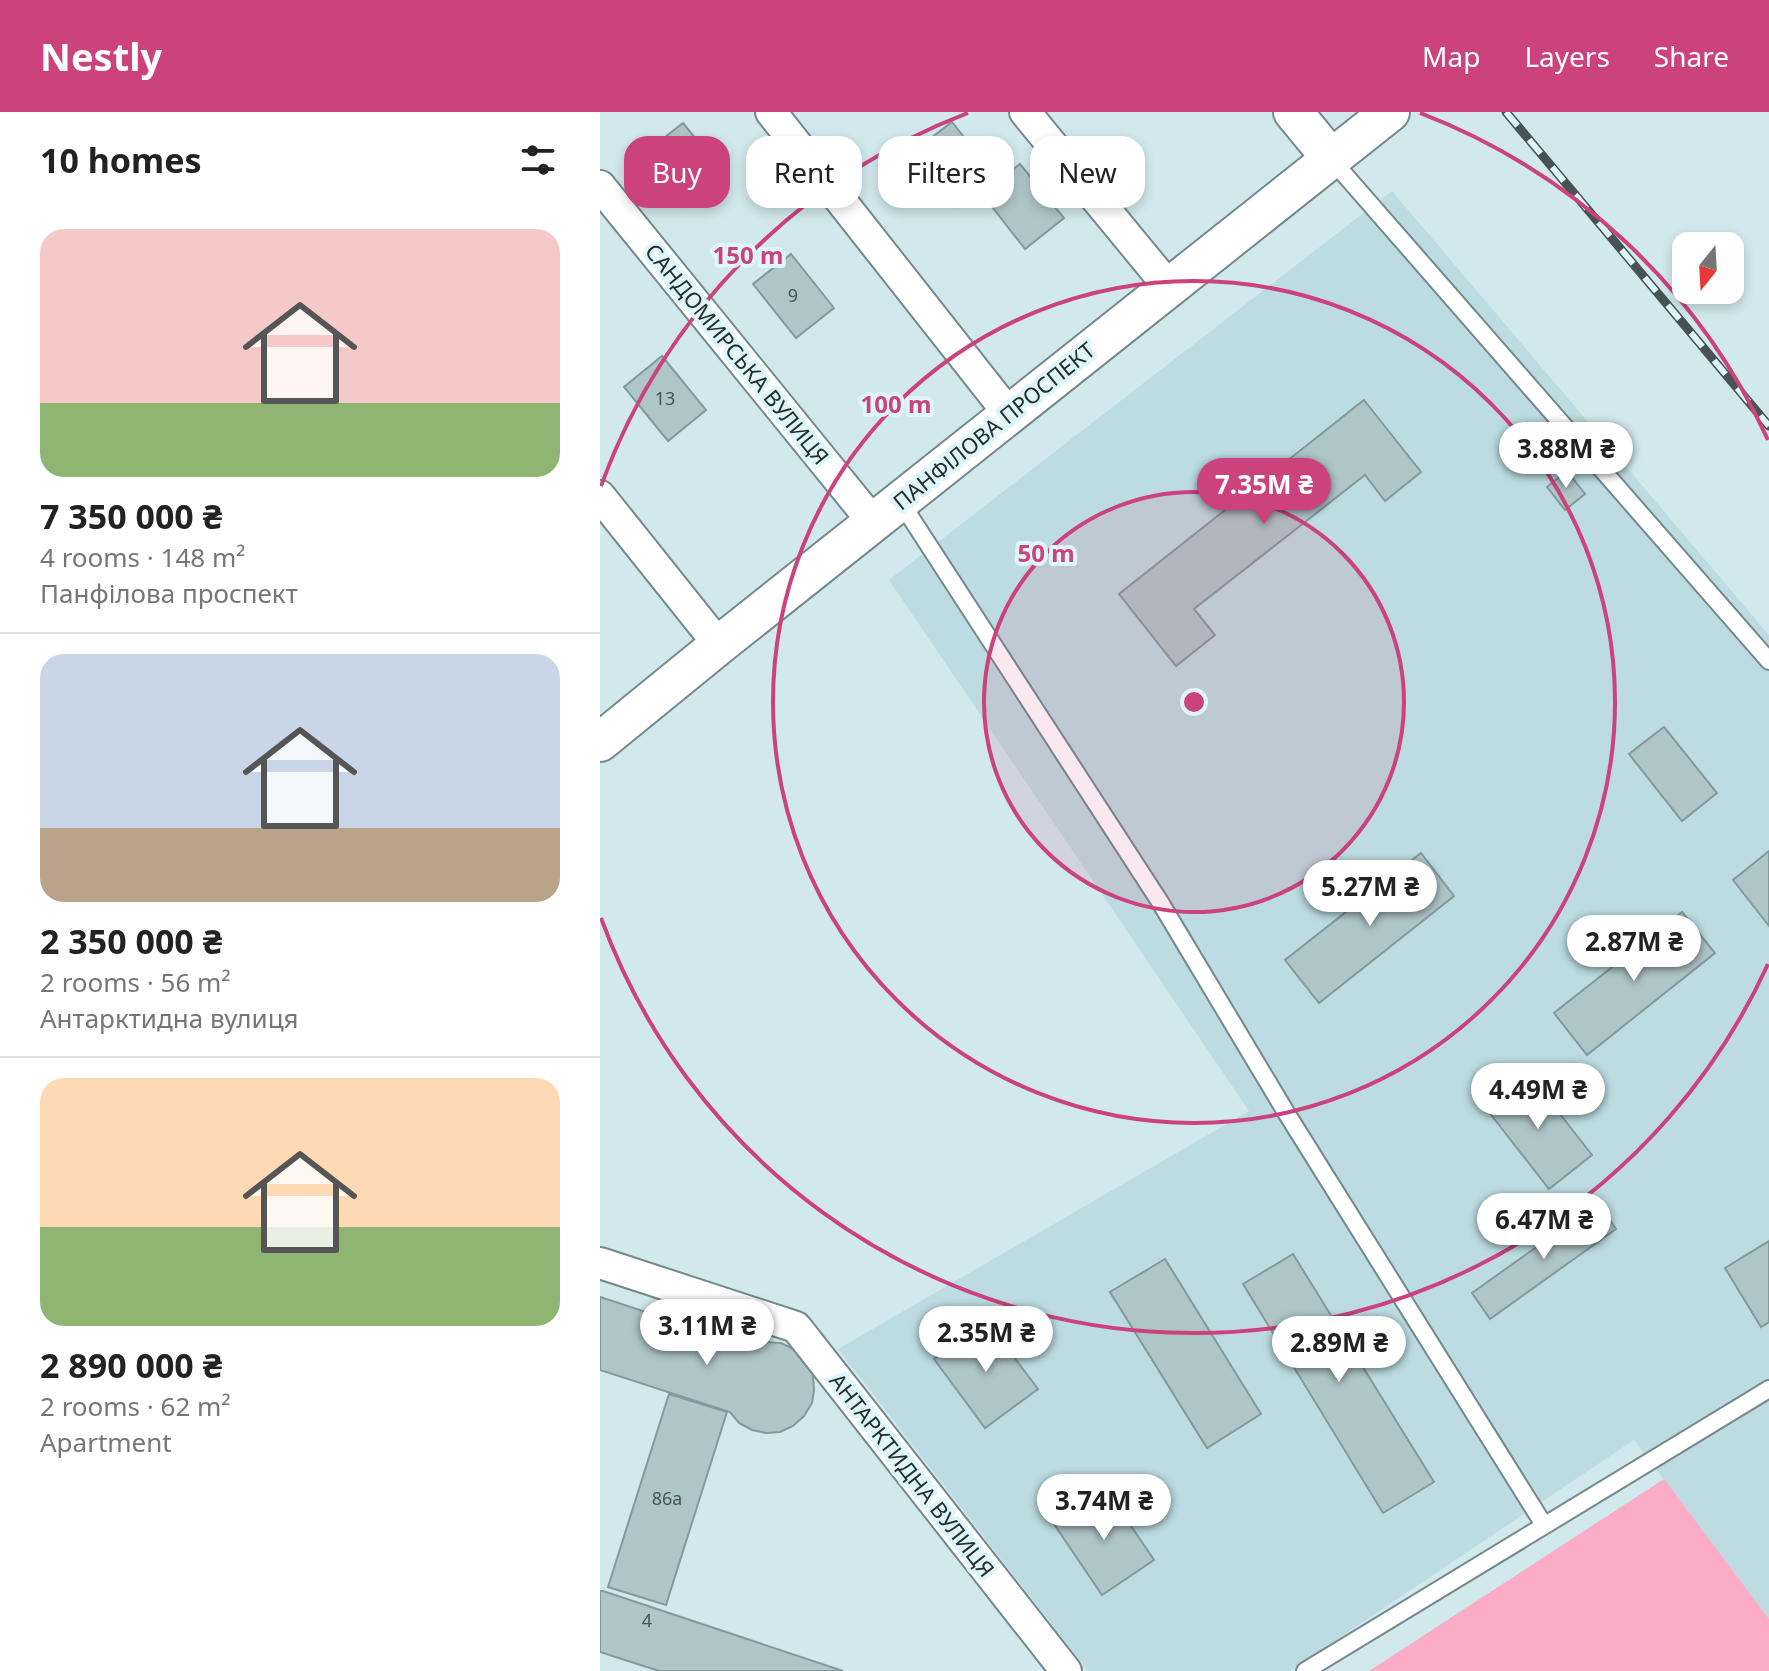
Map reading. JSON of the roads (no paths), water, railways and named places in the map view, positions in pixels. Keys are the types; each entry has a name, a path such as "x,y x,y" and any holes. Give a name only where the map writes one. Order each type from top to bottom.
{"street":[{"path":"771,112 1009,414"},
{"path":"1025,112 1169,287"},
{"path":"1293,112 1331,158"},
{"name":"ПАНФІЛОВА ПРОСПЕКТ","path":"600,742 1390,112"},
{"name":"САНДОМИРСЬКА ВУЛИЦЯ","path":"600,186 886,511"},
{"path":"600,496 719,645"},
{"name":"АНТАРКТИДНА ВУЛИЦЯ","path":"600,1263 796,1327 1066,1671"}],"lane":[{"path":"1331,158 1769,661"},
{"path":"886,511 1160,902 1287,1114 1544,1525"},
{"path":"1305,1671 1769,1389"}],"railway":[{"path":"1506,112 1769,426"}]}
